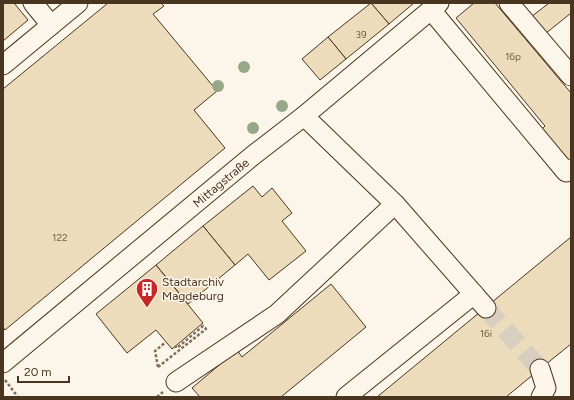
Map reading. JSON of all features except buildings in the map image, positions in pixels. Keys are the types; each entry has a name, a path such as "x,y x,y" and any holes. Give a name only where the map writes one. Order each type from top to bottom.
{"street":[{"path":"33,3 51,25"},
{"path":"3,64 78,3"},
{"path":"509,3 571,76"},
{"path":"435,6 566,172 571,169"},
{"name":"Mittagstraße","path":"3,363 251,157 304,116 435,6"},
{"path":"304,116 395,204 480,301 346,397"},
{"path":"176,382 277,314 395,204"},
{"path":"540,369 546,388 541,397"}],"path":[{"path":"166,342 156,351 158,367 206,329 204,326 177,348 175,346"},
{"path":"3,378 18,397"}],"tunnel":[{"path":"486,308 540,369"}],"place":[{"name":"Stadtarchiv Magdeburg","path":"147,308"}]}
